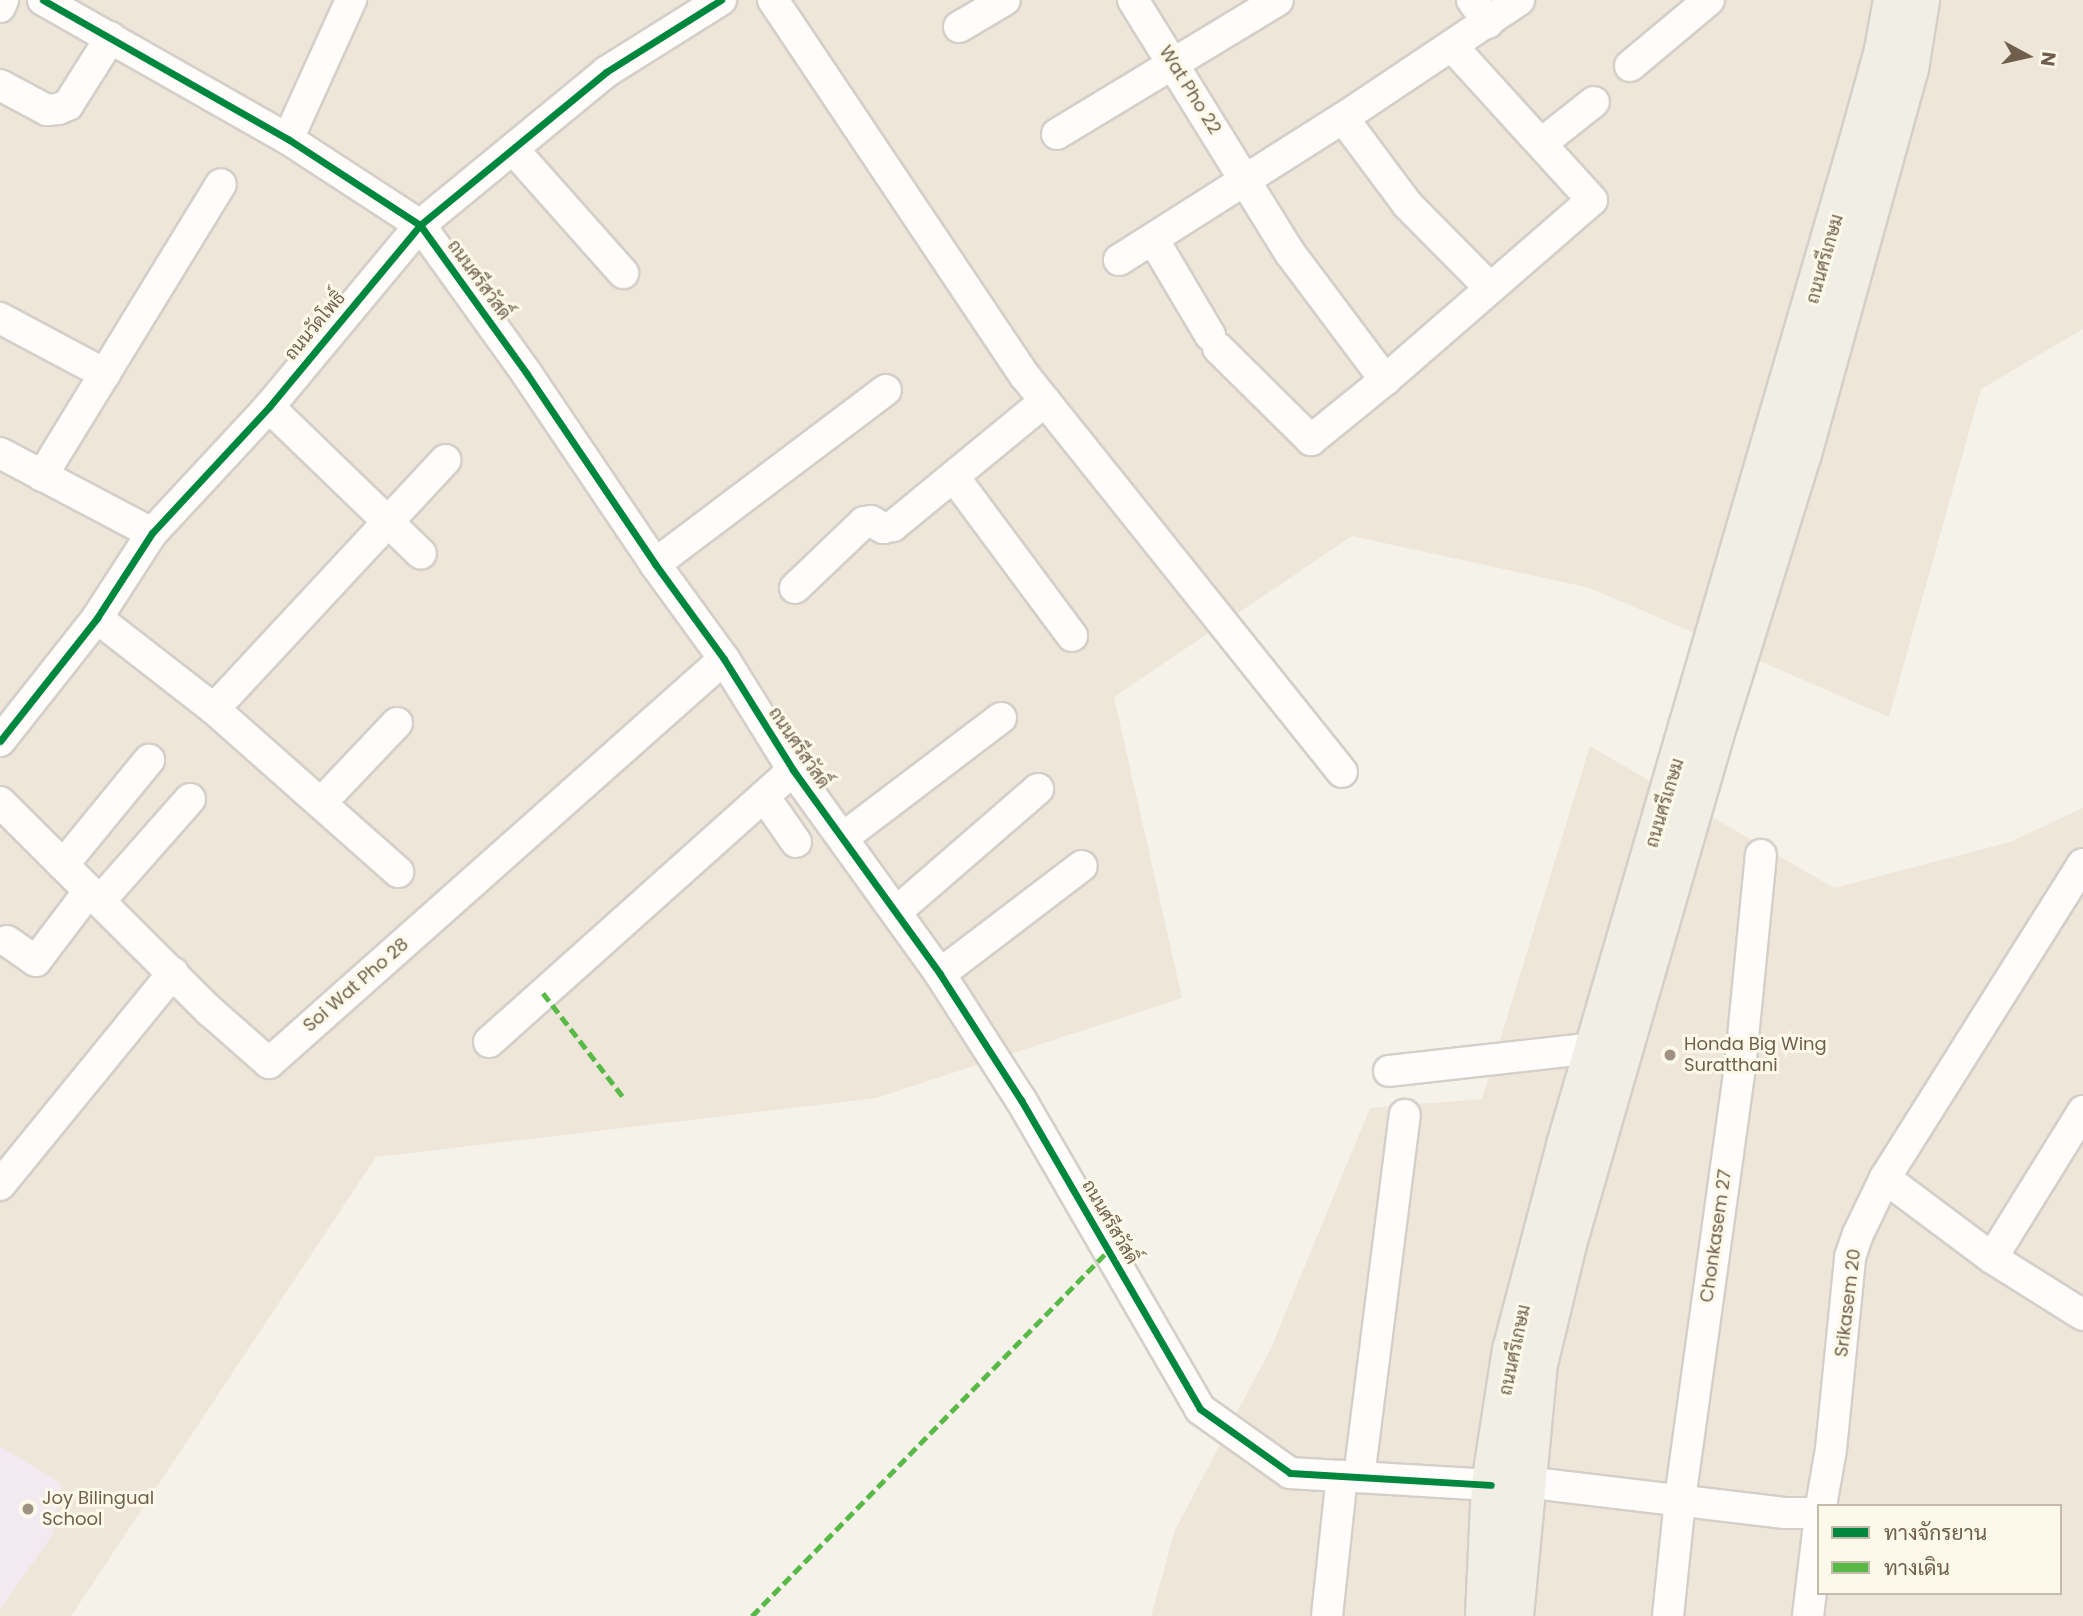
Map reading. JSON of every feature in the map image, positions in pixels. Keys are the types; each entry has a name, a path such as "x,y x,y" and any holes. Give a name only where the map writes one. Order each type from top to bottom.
{"main road":[{"name":"ถนนศรีเกษม","path":"1485,1616 1508,1483 1670,836 1782,412 1884,50 1894,0"},
{"name":"ถนนศรีเกษม","path":"1514,1616 1508,1483 1512,1350 1594,1048 1802,454 1909,69 1920,0"}],"street":[{"path":"0,7 3,0"},
{"name":"ถนนศรีสวัสดิ์","path":"43,0 288,139 420,225 527,374 655,564 724,659 793,770 844,837 940,974 1021,1100 1200,1409 1290,1473 1508,1483"},
{"path":"288,139 351,0"},
{"name":"ถนนวัดโพธิ์","path":"0,741 97,618 152,533 269,407 420,225 606,72 721,0"},
{"path":"773,0 1025,376 1342,772"},
{"path":"959,27 1004,0"},
{"name":"Wat Pho 22","path":"1133,0 1290,253 1385,380"},
{"path":"1057,134 1174,66 1278,0"},
{"path":"1119,260 1453,47 1480,11 1519,0"},
{"path":"1630,66 1709,0"},
{"path":"0,85 47,110 68,105 111,37"},
{"path":"1153,239 1214,341 1311,440 1385,380 1489,286 1592,200 1453,47"},
{"path":"1542,143 1594,102"},
{"path":"1343,118 1407,204 1489,286"},
{"path":"513,149 623,273"},
{"path":"42,476 221,184"},
{"path":"0,318 104,374"},
{"path":"655,564 886,390"},
{"path":"795,588 864,522 871,520 883,528 893,526 1045,401"},
{"path":"269,407 389,520 421,554"},
{"path":"0,453 152,533"},
{"path":"214,709 445,460"},
{"path":"954,478 1072,636"},
{"path":"97,618 214,709 323,802 398,872"},
{"name":"Soi Wat Pho 28","path":"0,802 268,1063 724,659"},
{"path":"844,837 1001,718"},
{"path":"323,802 397,723"},
{"path":"63,865 149,760"},
{"path":"489,1042 793,770"},
{"path":"896,912 1038,789"},
{"path":"764,796 796,842"},
{"path":"7,941 36,961 94,896 191,799"},
{"name":"Chonkasem 27","path":"1668,1616 1680,1499 1741,1058 1761,855"},
{"path":"940,974 1082,866"},
{"name":"Srikasem 20","path":"1822,1504 1831,1448 1850,1257 1858,1234 1885,1178 2079,880"},
{"path":"0,1185 173,973"},
{"path":"1390,1071 1594,1048"},
{"path":"1992,1258 2083,1111"},
{"path":"1327,1616 1405,1115"},
{"path":"1885,1178 1992,1258 2083,1315"},
{"path":"1508,1483 1680,1499 1784,1513 1817,1513"},
{"path":"1808,1616 1817,1541"}],"shaded area":[{"path":"0,0 2083,0 2083,329 1981,389 1889,717 1590,588 1352,536 1114,697 1182,998 876,1098 376,1157 71,1616 0,1616"},
{"path":"1590,746 1834,888 2010,842 2083,808 2083,1616 1151,1616 1175,1530 1271,1348 1370,1108 1482,1099"},
{"name":"Joy Bilingual School","path":"0,1446 61,1483 53,1534 0,1610"}],"marked path":[{"path":"543,993 623,1097"},
{"path":"752,1616 1108,1251"}],"cycle path":[{"path":"43,0 288,139 420,225 527,374 655,564 724,659 793,770 940,974 1021,1100 1200,1409 1290,1473 1491,1485"},
{"path":"0,741 97,618 152,533 269,407 420,225 606,72 721,0"}],"place":[{"name":"Honda Big Wing Suratthani","path":"1670,1055"},
{"name":"Joy Bilingual School","path":"28,1509"}]}
